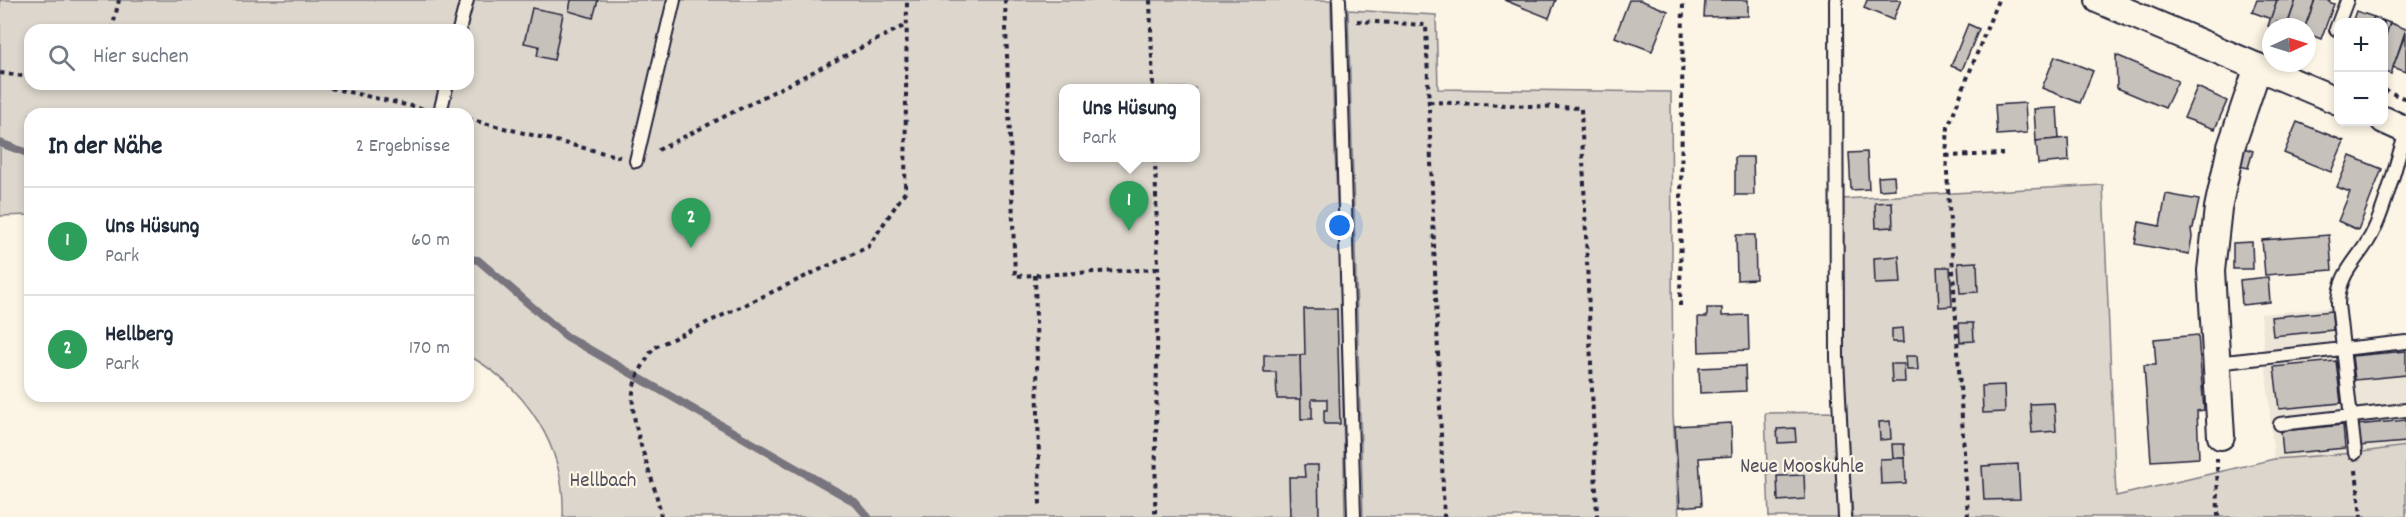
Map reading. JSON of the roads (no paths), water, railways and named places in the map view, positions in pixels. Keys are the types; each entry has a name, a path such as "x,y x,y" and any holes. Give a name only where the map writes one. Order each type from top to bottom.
{"street":[{"path":"2099,0 2334,99"},
{"path":"2220,436 2211,271 2218,208 2231,147 2258,67"},
{"path":"2388,122 2406,131"}],"lane":[{"path":"460,24 466,0"},
{"path":"636,161 674,0"},
{"path":"1339,0 1354,517"},
{"path":"1836,0 1837,358 1845,517"},
{"path":"2340,18 2347,0"},
{"path":"441,108 446,90"},
{"path":"2355,453 2338,289 2344,274 2373,232 2406,131"},
{"path":"2216,363 2406,342"},
{"path":"2280,424 2406,410"}],"waterway":[{"name":"Hellbach","path":"0,143 24,152"},
{"name":"Hellbach","path":"474,260 478,260 566,336 855,502 868,517"}],"place":[{"name":"Uns Hüsung","path":"1129,231"},
{"name":"Hellberg","path":"691,248"}],"park label":[{"name":"Neue Mooskuhle","path":"1802,465"}]}
